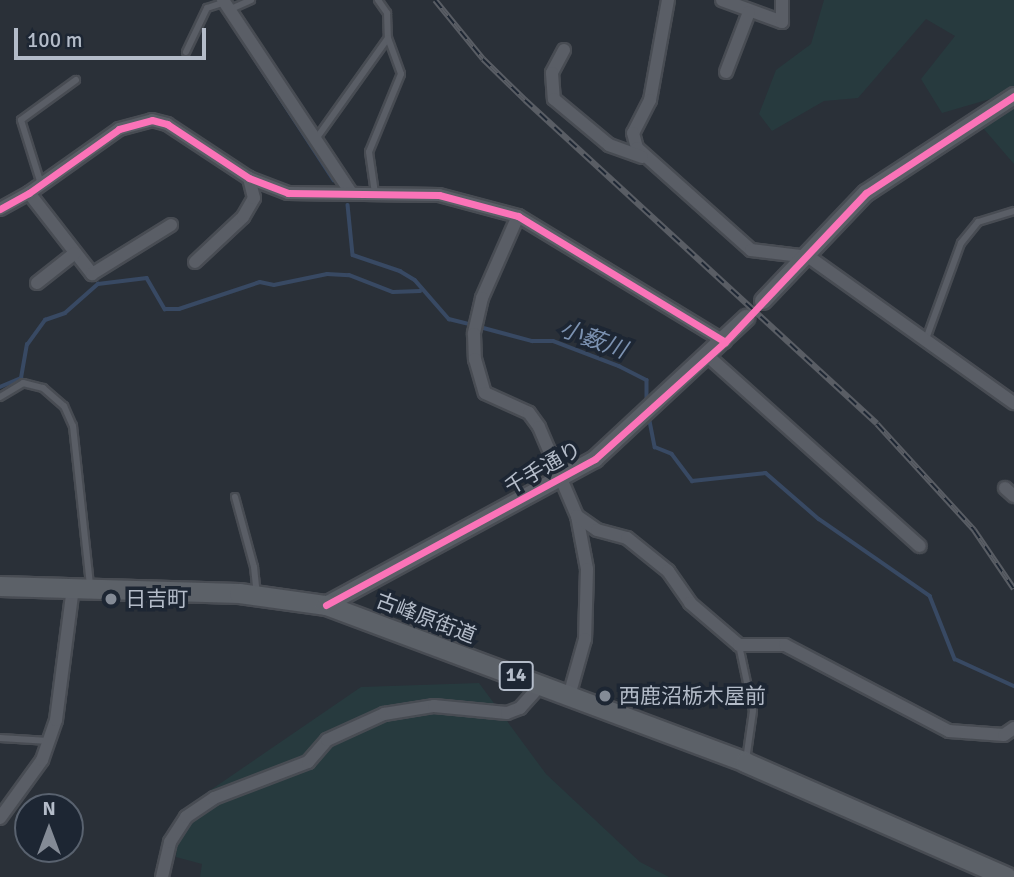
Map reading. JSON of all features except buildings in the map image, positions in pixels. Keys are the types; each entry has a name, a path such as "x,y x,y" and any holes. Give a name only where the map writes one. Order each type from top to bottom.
{"main road":[{"name":"古峰原街道","path":"0,586 257,594 326,605 746,762 1007,877"}],"street":[{"path":"668,0 650,100 633,133 637,148 751,250 809,257 1014,403"},
{"path":"722,0 782,22 782,0"},
{"path":"226,4 351,193"},
{"path":"726,72 749,12"},
{"path":"564,50 552,73 554,99 609,145 648,160"},
{"path":"764,301 809,257 866,193 1014,96"},
{"path":"0,209 29,193 119,129 141,120 167,124 249,178 288,193 439,195 518,216 724,342"},
{"path":"195,262 243,217 254,198 249,178"},
{"path":"29,193 92,274 171,225"},
{"path":"518,216 482,298 474,334 475,359 485,393 529,413 562,478 577,516 587,569 585,639 569,696"},
{"path":"37,283 75,253"},
{"name":"千手通り","path":"326,605 562,478 626,434 709,357 746,318"},
{"path":"709,357 920,546"},
{"path":"577,516 592,528 627,538 668,571 690,603 739,645 785,645 950,731 1004,735 1014,728"},
{"path":"0,818 42,760 49,741 81,587"},
{"path":"162,877 170,842 186,817 214,799 308,762 327,740 384,714 434,706 508,713 520,708 541,685"}],"lane":[{"path":"186,52 207,8 251,0"},
{"path":"375,193 369,152 401,74 388,38 387,13 378,0"},
{"path":"315,141 388,38"},
{"path":"41,184 21,120 76,80"},
{"path":"926,339 961,243 978,222 1014,211"},
{"path":"0,397 23,383 33,386 64,406 69,416 81,587"},
{"path":"235,497 254,567 257,594"},
{"path":"739,645 752,711 746,762"},
{"path":"0,738 49,741"}],"green space":[{"path":"824,0 1014,0 1014,164 983,128 990,99 942,113 921,79 955,36 926,19 858,98 824,101 772,131 759,114 776,70 811,44"},
{"path":"479,683 546,774 640,862 669,877 200,877 202,864 176,857 180,811 361,687"}],"waterway":[{"path":"240,36 334,180"},
{"path":"348,205 353,255 400,271 415,280 449,319 473,325"},
{"path":"0,387 21,378 27,345 45,320 65,313 98,284 147,278 165,309 179,309 260,282 274,285 327,274 349,275 393,292 420,291"},
{"name":"小薮川","path":"480,327 532,341 553,341 619,366 647,380 647,402"},
{"path":"649,416 655,447 672,454 692,481 766,473 819,519 930,596 955,659 1014,686"}],"railway":[{"path":"435,0 483,59 525,100 877,424 974,530 1014,589"}],"cycle path":[{"path":"326,605 595,459 725,342 866,193 1014,96"},
{"path":"0,209 29,193 119,129 152,120 167,124 249,178 288,193 439,195 518,216 725,342"}],"place":[{"name":"日吉町","path":"111,599"},
{"name":"西鹿沼栃木屋前","path":"605,696"}]}
